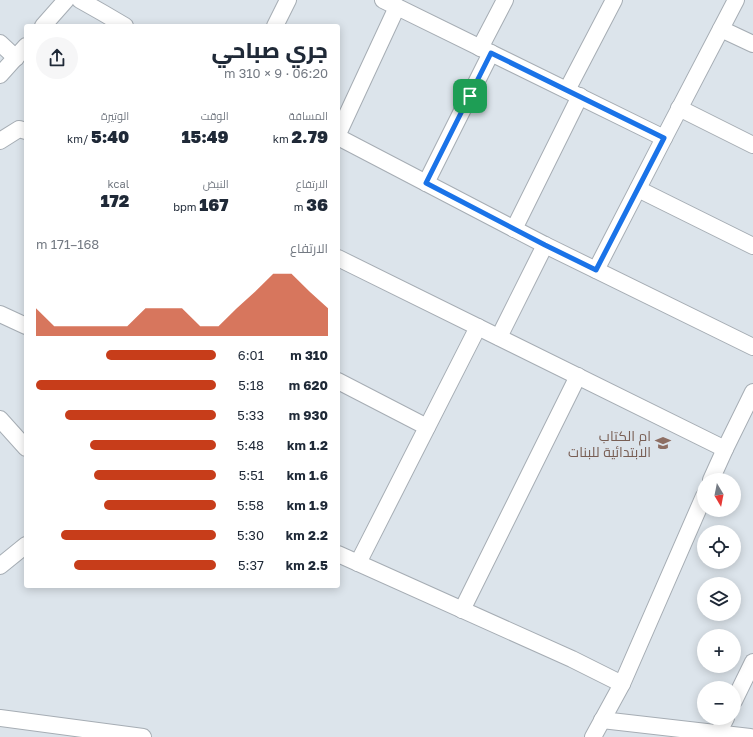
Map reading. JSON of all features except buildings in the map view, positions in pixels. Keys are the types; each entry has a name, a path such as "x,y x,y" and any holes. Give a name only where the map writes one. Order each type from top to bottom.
{"street":[{"path":"80,0 122,24"},
{"path":"276,24 288,0"},
{"path":"426,183 486,50 505,0"},
{"path":"514,229 614,0"},
{"path":"596,270 736,0"},
{"path":"340,130 390,3 664,138"},
{"path":"44,24 57,4"},
{"path":"721,29 753,44"},
{"path":"0,43 21,52 0,75"},
{"path":"679,108 753,145"},
{"path":"0,141 19,129 24,130"},
{"path":"340,136 545,245 753,347"},
{"path":"638,189 753,246"},
{"path":"499,337 545,245"},
{"path":"340,259 725,449"},
{"path":"0,314 24,325"},
{"path":"358,563 478,327"},
{"path":"462,610 578,376"},
{"path":"340,382 427,427"},
{"path":"714,473 753,392"},
{"path":"0,419 24,444"},
{"path":"593,737 622,684 697,512"},
{"path":"0,566 24,547"},
{"path":"340,555 572,659 622,684"},
{"path":"741,687 753,662"},
{"path":"0,718 57,731 143,737"},
{"path":"602,720 750,737"},
{"path":"718,733 722,725"}],"place":[{"name":"ام الكتاب الابتدائية للبنات","path":"663,443"}],"route":[{"path":"491,53 664,138 596,270 426,183 470,96 491,53"}]}
